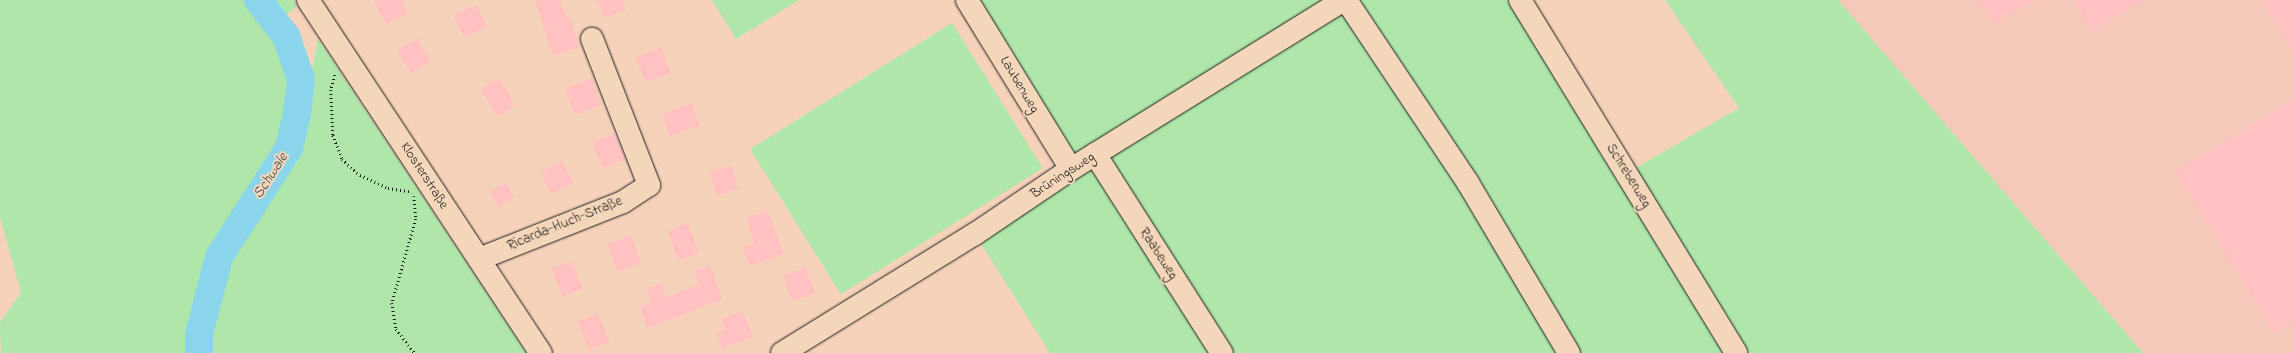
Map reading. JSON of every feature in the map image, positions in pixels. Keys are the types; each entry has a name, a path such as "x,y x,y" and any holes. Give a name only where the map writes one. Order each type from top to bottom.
{"street":[{"name":"Klosterstraße","path":"308,0 341,49 420,186 479,259 541,353"},
{"name":"Laubenweg","path":"967,0 1071,169"},
{"name":"Brüningsweg","path":"796,351 975,234 1071,169 1345,0"},
{"path":"1345,0 1468,183 1569,353"},
{"name":"Schreberweg","path":"1520,0 1736,353"},
{"path":"1538,0 1541,10 1598,103"},
{"name":"Ricarda-Huch-Straße","path":"479,259 623,202 649,185 592,39"},
{"name":"Raabeweg","path":"1095,154 1222,353"}],"path":[{"path":"341,49 331,90 333,135 342,159 360,175 388,188 420,186 416,219 392,303 396,328 415,353"}],"shaded area":[{"path":"1838,0 2294,0 2294,353 2143,353"}],"green space":[{"path":"0,0 293,0 297,6 284,17 311,76 318,39 526,353 1,353 0,322 21,293 0,217"},
{"path":"712,0 799,0 736,39"},
{"path":"967,0 1520,0 1627,173 1739,108 1665,0 1838,0 2143,353 1050,353 975,234 1070,170"},
{"path":"952,23 1043,168 841,294 750,149"}],"building":[{"path":"373,0 401,0 408,14 386,25"},
{"path":"535,0 560,0 568,19 570,18 580,47 553,56"},
{"path":"597,0 623,0 627,10 604,18"},
{"path":"1979,0 2036,0 1993,23"},
{"path":"2074,0 2144,0 2092,31"},
{"path":"2261,0 2294,0 2294,54"},
{"path":"476,4 487,26 464,38 453,16"},
{"path":"417,38 431,61 410,74 396,50"},
{"path":"661,47 671,73 646,83 636,57"},
{"path":"498,78 516,106 498,117 480,89"},
{"path":"592,78 602,105 575,115 565,88"},
{"path":"2294,99 2294,321 2274,333 2175,171"},
{"path":"692,103 700,126 670,136 662,113"},
{"path":"615,133 626,159 603,169 592,143"},
{"path":"562,161 573,183 551,195 540,172"},
{"path":"731,165 739,189 717,196 709,172"},
{"path":"506,182 515,198 498,207 489,191"},
{"path":"768,210 784,254 749,266 742,247 754,243 746,218"},
{"path":"688,223 699,253 678,261 667,231"},
{"path":"631,235 642,263 617,272 607,244"},
{"path":"572,261 583,289 562,297 551,269"},
{"path":"710,265 723,299 647,329 640,307 651,303 646,288 662,283 666,297 699,284 694,271"},
{"path":"806,267 815,293 791,302 782,275"},
{"path":"743,311 753,337 722,349 716,333 725,330 721,319"},
{"path":"598,313 610,342 589,350 578,321"}],"waterway":[{"name":"Schwale","path":"199,353 199,334 219,257 289,148 297,113 301,79 286,36 258,0"}]}
